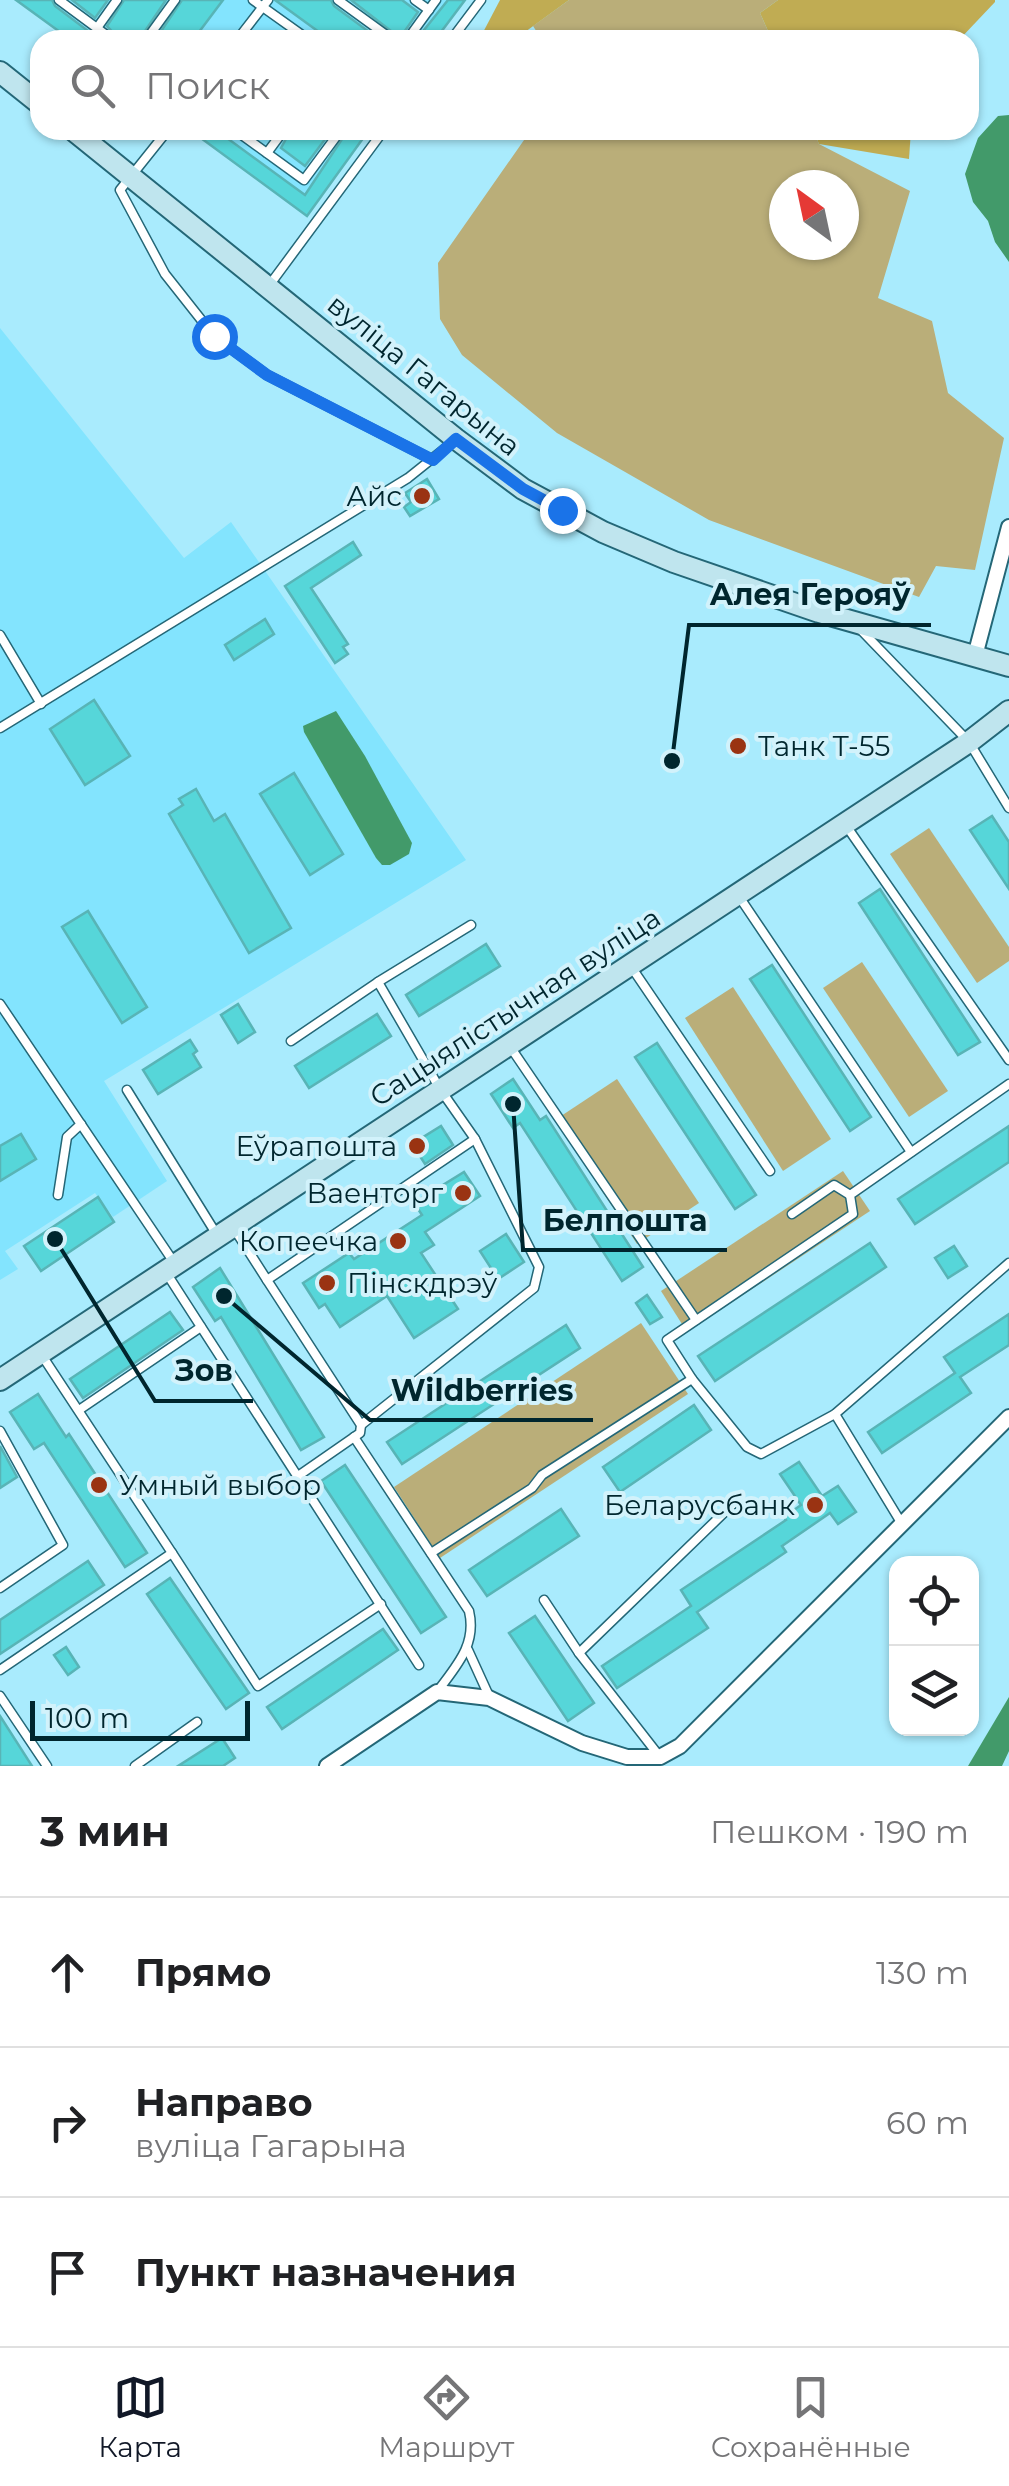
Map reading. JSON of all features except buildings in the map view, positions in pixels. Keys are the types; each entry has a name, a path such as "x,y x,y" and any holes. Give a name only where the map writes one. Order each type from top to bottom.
{"main road":[{"path":"0,72 30,96"},
{"name":"вуліца Гагарына","path":"85,140 523,489 615,537 674,562 854,622 1009,666"},
{"name":"Сацыялістычная вуліца","path":"0,1380 968,742 1009,711"}],"street":[{"path":"976,656 1009,527"},
{"path":"328,1766 437,1692 490,1698 582,1744 627,1757 660,1757 680,1746 707,1720 1009,1418"}],"lane":[{"path":"59,0 100,30"},
{"path":"97,28 117,0"},
{"path":"153,30 175,0"},
{"path":"253,0 265,3 290,30"},
{"path":"338,0 379,30"},
{"path":"415,0 429,10"},
{"path":"414,30 436,0"},
{"path":"458,30 480,0"},
{"path":"245,30 265,3"},
{"path":"160,140 120,190 165,274 214,336 267,375 433,460"},
{"path":"249,140 304,180 334,140"},
{"path":"267,153 277,140"},
{"path":"268,286 377,140"},
{"path":"0,728 433,460 456,439"},
{"path":"854,622 968,742 1009,808"},
{"path":"0,635 41,704"},
{"path":"845,823 1009,1060"},
{"path":"737,894 911,1152"},
{"path":"291,1040 471,925"},
{"path":"629,965 770,1171"},
{"path":"361,1424 534,1288 538,1267 475,1139 440,1089 378,982"},
{"path":"0,1004 81,1124 169,1267 201,1328 419,1665"},
{"path":"509,1044 696,1320"},
{"path":"850,1195 1009,1084"},
{"path":"128,1090 225,1231 267,1280 361,1424 360,1434 298,1476"},
{"path":"58,1195 67,1138 81,1124"},
{"path":"267,1280 475,1139"},
{"path":"792,1214 834,1185 850,1195"},
{"path":"850,1195 852,1214 668,1340 692,1379 748,1448 761,1454 835,1414 1009,1263"},
{"path":"78,1410 201,1328"},
{"path":"41,1353 258,1686 381,1604"},
{"path":"431,1553 532,1488 542,1475 692,1379"},
{"path":"835,1414 902,1524"},
{"path":"0,1430 63,1545 0,1588"},
{"path":"354,1437 470,1611 473,1628 468,1650 437,1692"},
{"path":"579,1653 733,1504"},
{"path":"0,1670 172,1553"},
{"path":"544,1600 579,1653 660,1757"},
{"path":"468,1650 490,1698"},
{"path":"0,1696 47,1766"},
{"path":"135,1766 197,1722"}],"shaded area":[{"path":"465,0 442,30 57,30 19,2"},
{"path":"500,0 569,0 528,30 484,30"},
{"path":"569,0 778,0 760,13 768,30 536,30 533,26"},
{"path":"778,0 995,0 968,30 768,30 760,13"},
{"path":"1009,115 1009,262 995,242 988,221 973,202 965,174 979,137 998,116"},
{"path":"203,140 362,140 307,216"},
{"path":"524,140 817,140 910,191 878,298 932,321 948,393 1004,438 975,570 936,566 919,597 709,520 557,433 462,355 440,319 438,263"},
{"path":"817,140 910,140 909,159 819,144"},
{"path":"0,328 184,558 231,522 466,860 104,1081 167,1181 113,1217 95,1193 5,1251 18,1269 0,1280"},
{"path":"336,711 412,843 409,854 390,865 382,865 376,858 304,732 303,726"},
{"path":"929,828 1009,947 1009,961 977,983 890,854"},
{"path":"862,962 948,1091 909,1117 823,988"},
{"path":"733,987 831,1139 783,1171 685,1018"},
{"path":"617,1079 699,1203 637,1244 555,1120"},
{"path":"843,1171 870,1211 687,1332 661,1291"},
{"path":"641,1323 688,1394 440,1558 394,1487"},
{"path":"1009,1697 1009,1751 1002,1766 968,1766"}],"place":[{"name":"Айс","path":"422,496"},
{"name":"Танк Т-55","path":"738,746"},
{"name":"Алея Герояў","path":"672,761"},
{"name":"Белпошта","path":"513,1104"},
{"name":"Еўрапошта","path":"417,1146"},
{"name":"Ваенторг","path":"463,1193"},
{"name":"Зов","path":"55,1239"},
{"name":"Копеечка","path":"398,1241"},
{"name":"Пінскдрэў","path":"327,1283"},
{"name":"Wildberries","path":"224,1296"},
{"name":"Умный выбор","path":"99,1485"},
{"name":"Беларусбанк","path":"815,1505"}],"route":[{"path":"214,336 267,375 433,460 456,439 523,489 562,510"}]}
